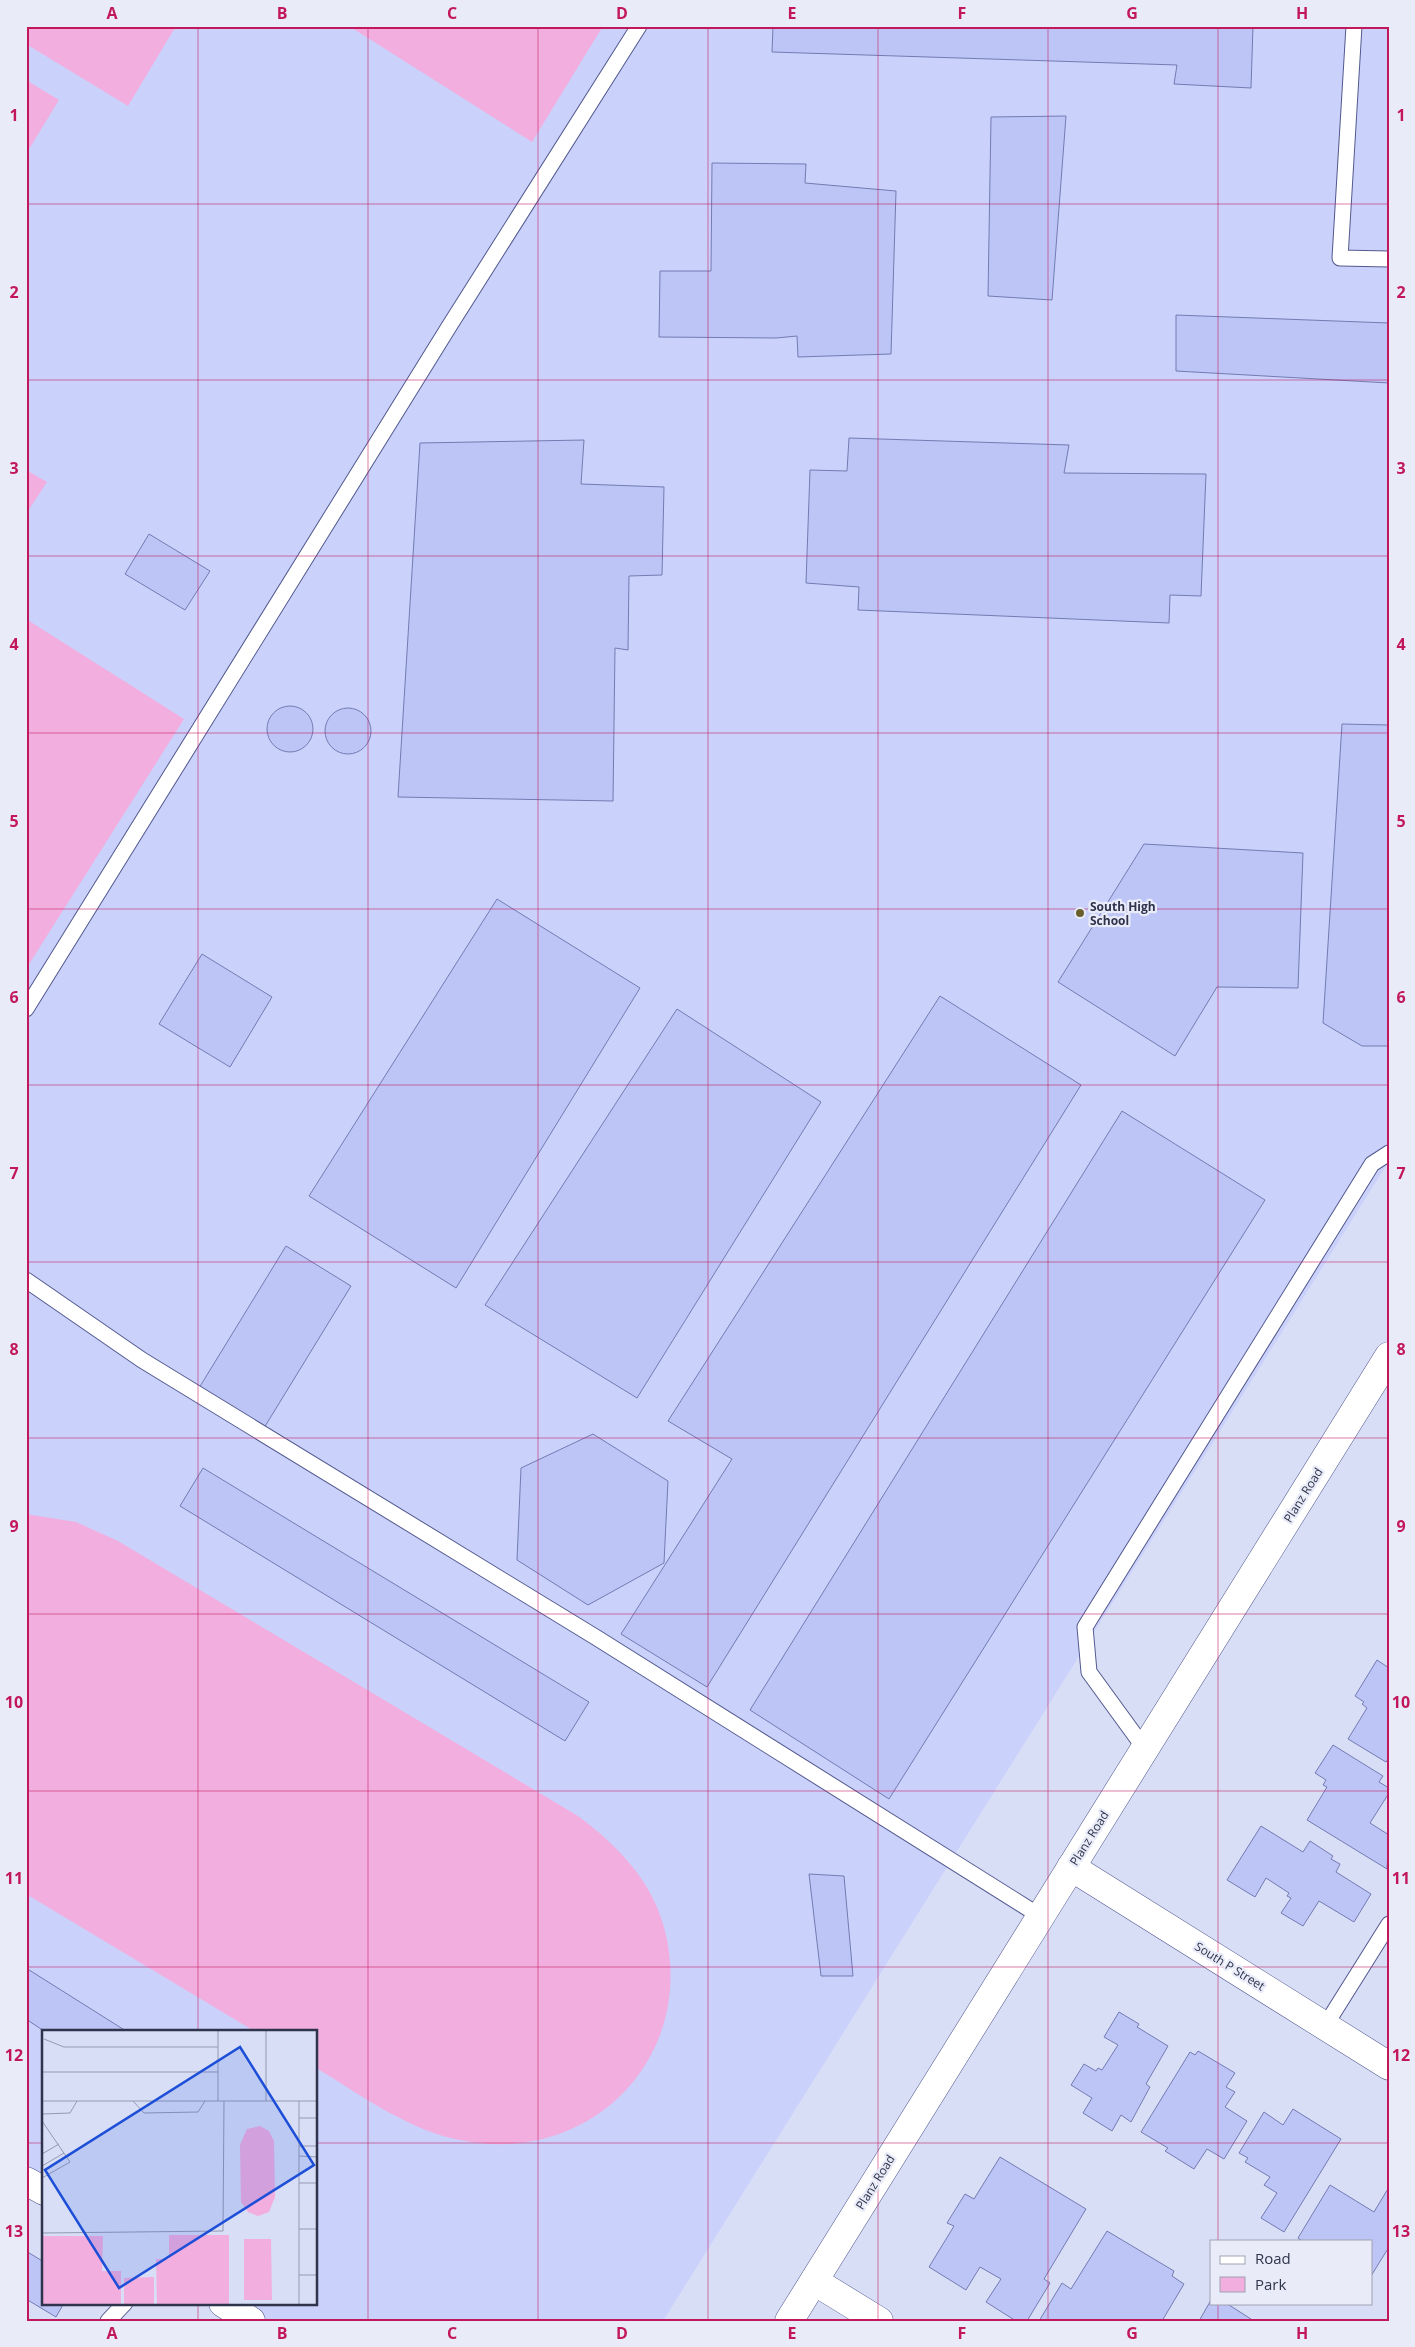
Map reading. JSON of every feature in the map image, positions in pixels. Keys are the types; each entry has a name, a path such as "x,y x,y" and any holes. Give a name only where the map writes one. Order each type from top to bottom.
{"street":[{"name":"Planz Road","path":"789,2321 1389,1356"},
{"name":"South P Street","path":"1071,1867 1389,2066"},
{"path":"26,2180 42,2191"},
{"path":"814,2280 879,2321"},
{"path":"224,2304 247,2320"}],"lane":[{"path":"26,1009 445,334 639,26"},
{"path":"1354,26 1340,258 1389,259"},
{"path":"1145,1748 1089,1672 1085,1627 1372,1164 1389,1153"},
{"path":"26,1280 142,1360 597,1638 1040,1916"},
{"path":"1325,2026 1389,1924"},
{"path":"108,2321 124,2304"}],"shaded area":[{"path":"26,26 1389,26 1389,1161 663,2321 251,2321 225,2304 318,2304 318,2030 42,2030 42,2190 26,2180"}],"green space":[{"path":"26,26 176,26 128,106 26,44"},
{"path":"349,26 603,26 532,142"},
{"path":"26,80 59,100 26,154"},
{"path":"26,470 47,482 26,514"},
{"path":"26,619 184,719 26,969"},
{"path":"26,1514 76,1522 118,1541 578,1816 592,1827 620,1852 632,1866 652,1896 659,1913 665,1931 671,1977 665,2020 649,2059 624,2092 592,2118 554,2136 511,2144 465,2141 425,2130 406,2121 369,2101 318,2069 318,2030 252,2030 26,1894"}],"building":[{"path":"773,26 1253,26 1251,88 1174,84 1177,65 772,52"},
{"path":"1066,116 1052,300 988,296 991,117"},
{"path":"712,163 806,164 805,183 896,191 891,354 798,357 797,336 776,338 659,337 660,271 711,271"},
{"path":"1176,315 1389,323 1389,383 1176,371"},
{"path":"849,438 1069,445 1064,473 1206,474 1201,596 1170,595 1169,623 858,610 859,587 806,583 810,470 847,471"},
{"path":"584,440 581,484 664,487 662,575 629,576 628,650 615,648 613,801 398,797 420,443"},
{"path":"149,534 210,571 185,610 125,574"},
{"path":"286,706 294,706 303,710 309,716 313,729 309,742 303,748 294,752 286,752 277,748 271,742 267,733 267,725 271,716 277,710"},
{"path":"343,708 353,708 367,718 371,731 367,744 361,750 353,754 343,754 329,744 325,736 325,726 335,712"},
{"path":"1342,724 1389,725 1389,1046 1362,1046 1323,1023"},
{"path":"1144,844 1303,853 1298,988 1217,987 1175,1056 1058,982"},
{"path":"497,899 640,988 456,1288 309,1196"},
{"path":"202,954 272,997 230,1067 159,1024"},
{"path":"940,996 1081,1085 707,1687 621,1634 732,1459 668,1421"},
{"path":"677,1009 821,1102 637,1398 485,1305"},
{"path":"1122,1111 1265,1200 889,1799 750,1710"},
{"path":"286,1246 351,1286 264,1428 199,1388"},
{"path":"593,1434 668,1481 664,1563 588,1605 517,1560 521,1468"},
{"path":"203,1468 589,1702 565,1741 180,1506"},
{"path":"1377,1660 1389,1668 1389,1758 1386,1762 1348,1739 1367,1708 1362,1704 1364,1702 1355,1696"},
{"path":"1333,1745 1383,1776 1379,1782 1389,1788 1389,1793 1370,1823 1389,1835 1387,1869 1307,1820 1327,1787 1323,1785 1326,1780 1315,1773"},
{"path":"1261,1826 1303,1852 1310,1841 1333,1856 1331,1859 1340,1864 1336,1872 1371,1894 1354,1922 1319,1901 1303,1926 1281,1913 1291,1898 1287,1896 1289,1893 1266,1878 1255,1897 1227,1880"},
{"path":"809,1874 844,1876 853,1976 821,1976"},
{"path":"26,1968 124,2030 42,2030 26,2019"},
{"path":"1119,2012 1139,2024 1137,2027 1168,2046 1146,2084 1150,2087 1131,2122 1121,2115 1112,2131 1083,2113 1092,2098 1071,2085 1084,2064 1096,2071 1098,2068 1102,2070 1118,2045 1104,2037"},
{"path":"1198,2051 1235,2073 1226,2087 1235,2092 1225,2107 1247,2121 1224,2159 1207,2149 1194,2169 1165,2151 1168,2148 1141,2132 1190,2052 1195,2055"},
{"path":"1293,2109 1341,2139 1284,2232 1261,2218 1277,2193 1264,2185 1270,2177 1245,2162 1248,2158 1239,2153 1264,2112 1283,2125"},
{"path":"1000,2157 1086,2209 1044,2279 1050,2283 1027,2321 1016,2321 986,2302 1001,2279 980,2267 966,2290 929,2267 954,2226 947,2223 965,2194 974,2199"},
{"path":"1330,2185 1374,2212 1389,2187 1389,2247 1372,2274 1372,2240 1301,2240 1298,2238"},
{"path":"1107,2231 1174,2271 1172,2276 1184,2284 1162,2321 1039,2321 1062,2283 1071,2289"},
{"path":"26,2251 42,2261 42,2304 63,2304 56,2317 26,2299"},
{"path":"1210,2302 1210,2304 1228,2304 1254,2321 1199,2321"}],"place":[{"name":"South High School","path":"1080,913"}]}
